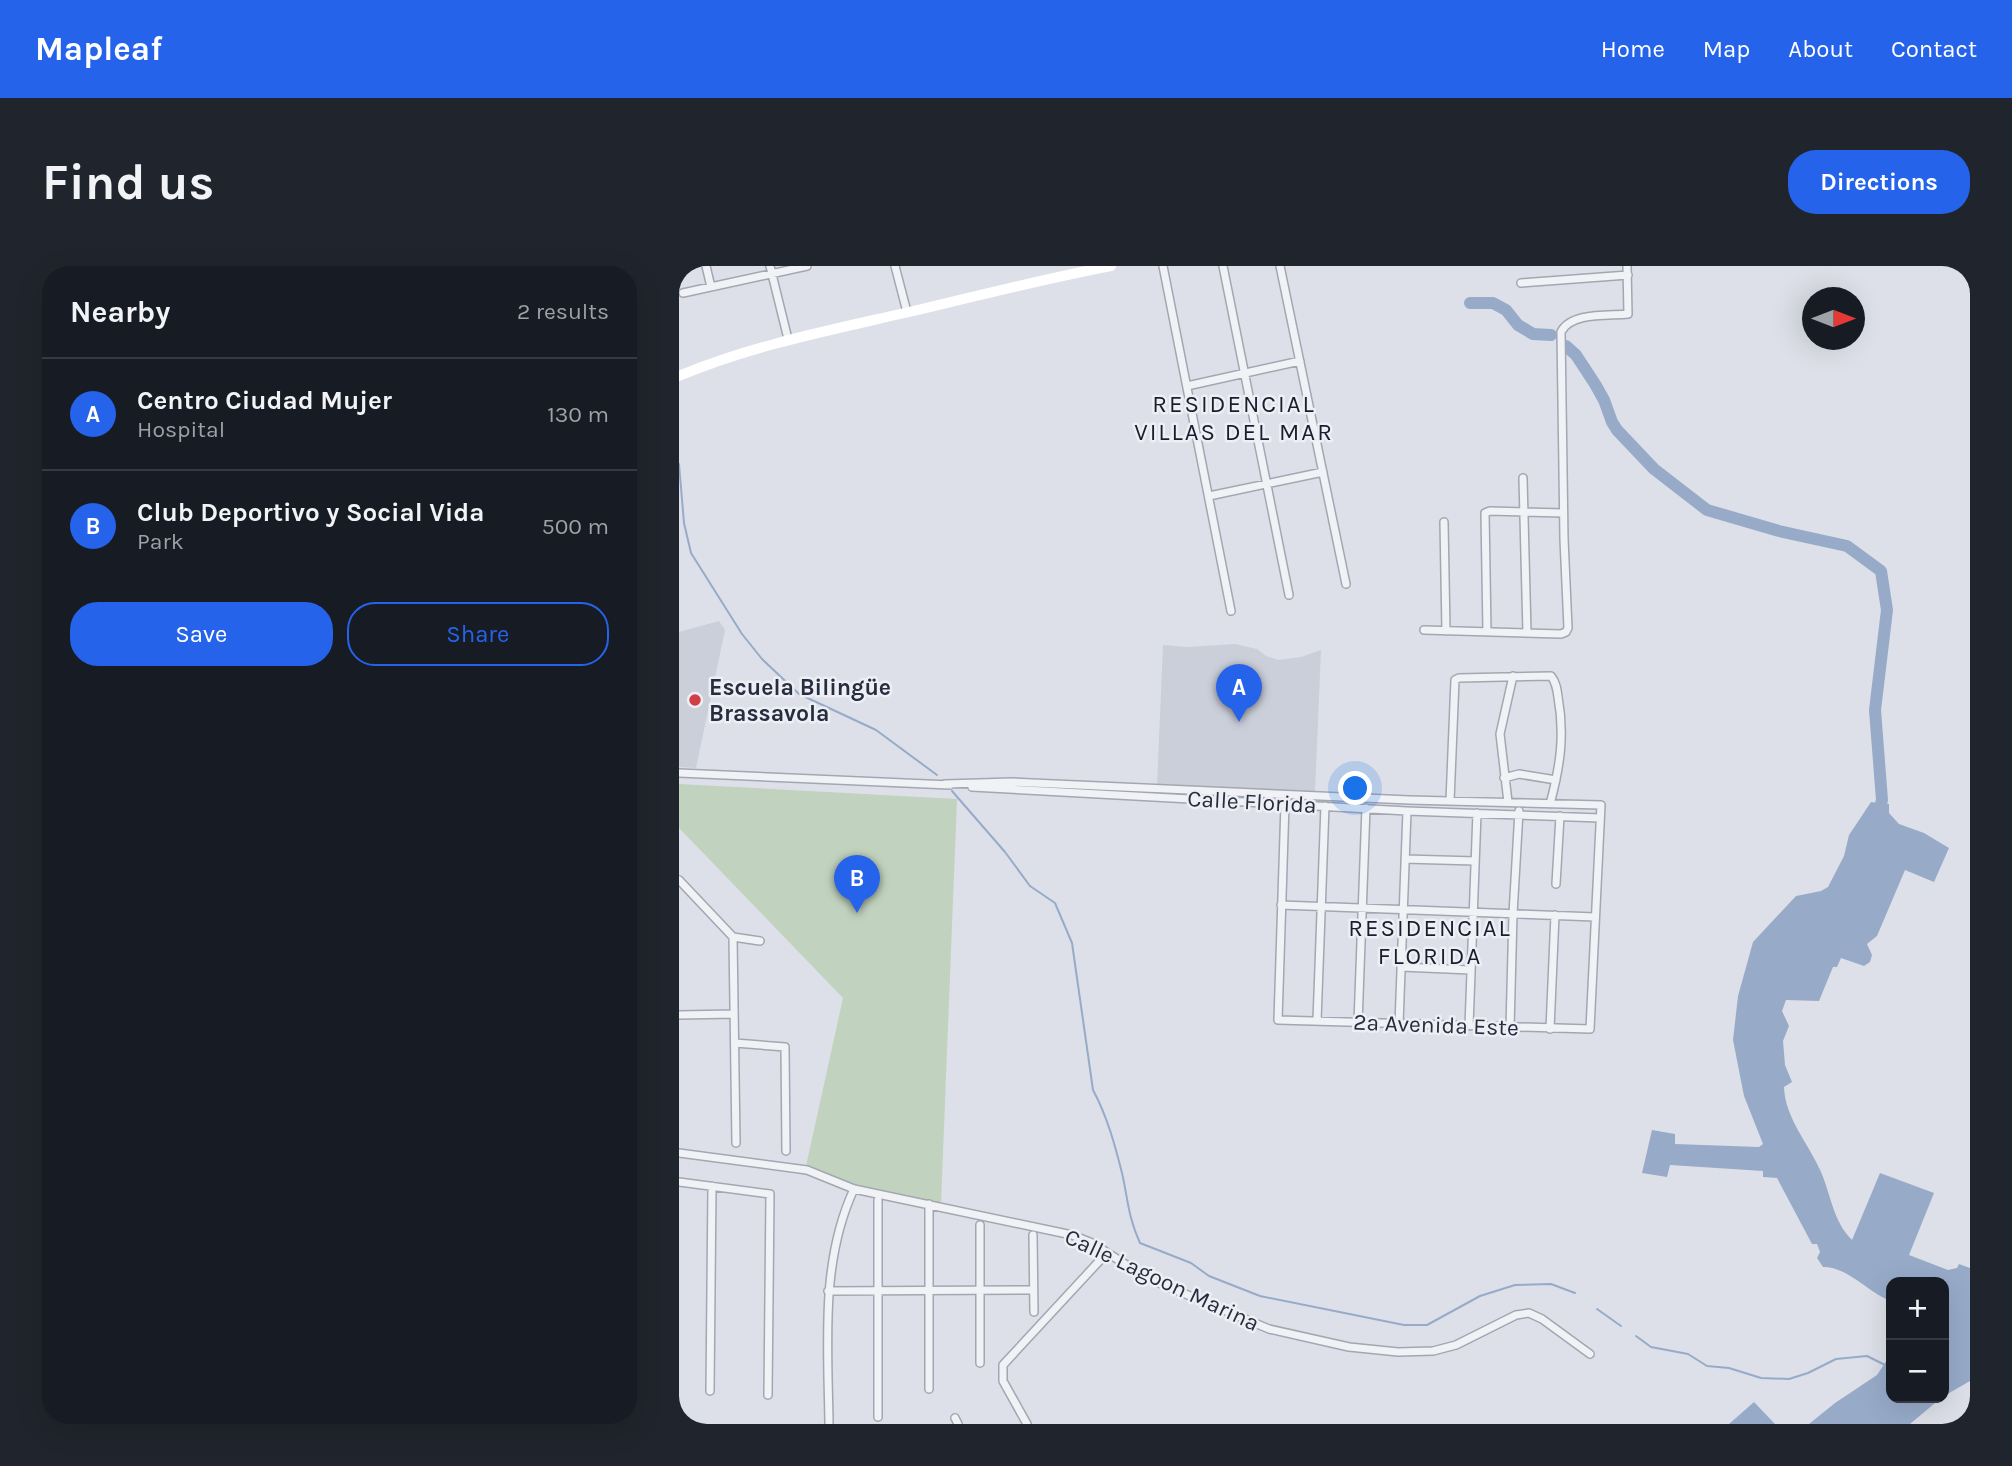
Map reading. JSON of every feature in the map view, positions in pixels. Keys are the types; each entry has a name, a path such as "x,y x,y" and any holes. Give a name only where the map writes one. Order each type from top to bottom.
{"main road":[{"path":"679,376 726,357 788,339 1057,276 1111,266"}],"street":[{"path":"706,266 711,287"},
{"path":"683,293 771,270 807,266"},
{"path":"895,266 907,312"},
{"path":"1163,266 1231,611"},
{"path":"1223,266 1289,595"},
{"path":"1280,266 1346,584"},
{"path":"1424,630 1561,634 1568,628 1563,513 1561,332 1565,325 1573,320 1628,314 1627,266"},
{"path":"771,270 788,339"},
{"path":"1521,283 1628,275"},
{"path":"1187,386 1300,361"},
{"path":"1209,496 1323,472"},
{"path":"1523,478 1527,633"},
{"path":"1487,632 1485,513 1563,513"},
{"path":"1444,522 1447,631"},
{"path":"1508,802 1500,734 1513,676"},
{"path":"1450,801 1455,680 1513,676 1551,677 1554,679 1561,715 1562,747 1550,804"},
{"name":"Calle Florida","path":"679,773 945,784 999,790 1407,811 1600,818 1601,805 1012,782 945,784"},
{"path":"1504,778 1520,774 1556,780"},
{"path":"1510,1028 1520,803"},
{"path":"1285,804 1281,905 1595,917 1600,818"},
{"path":"1317,1021 1325,806"},
{"path":"1359,1023 1366,808"},
{"path":"1399,1024 1407,811"},
{"path":"1469,1026 1477,813"},
{"path":"1556,884 1560,816"},
{"path":"1405,859 1475,861"},
{"path":"679,880 733,937 760,941"},
{"name":"2a Avenida Este","path":"1281,905 1277,1020 1590,1029 1595,917"},
{"path":"1550,1029 1555,915"},
{"path":"733,937 736,1143"},
{"path":"1401,967 1471,970"},
{"path":"679,1014 734,1014"},
{"path":"735,1043 785,1047 786,1151"},
{"name":"Calle Lagoon Marina","path":"679,1153 807,1170 854,1189 1072,1235 1092,1243 1147,1278 1269,1329 1349,1347 1398,1352 1433,1351 1456,1345 1515,1315 1529,1313 1542,1319 1590,1354"},
{"path":"679,1182 770,1194 768,1395"},
{"path":"711,1391 712,1186"},
{"path":"829,1424 828,1292 840,1222 854,1189"},
{"path":"879,1200 879,1418"},
{"path":"929,1205 929,1389"},
{"path":"980,1226 980,1363"},
{"path":"1033,1236 1034,1312"},
{"path":"1027,1424 1003,1381 1003,1365 1105,1252"},
{"path":"828,1292 1033,1290"}],"shaded area":[{"name":"Escuela Bilingüe Brassavola","path":"719,621 725,630 696,768 679,767 679,632"},
{"path":"1235,644 1257,649 1278,660 1301,657 1321,650 1315,792 1157,785 1163,645 1188,647"}],"green space":[{"path":"679,784 957,799 941,1203 850,1184 806,1166 843,998 679,828"}],"water":[{"path":"1871,802 1889,804 1889,813 1899,824 1924,833 1949,848 1934,882 1905,870 1877,936 1867,944 1872,955 1870,962 1864,966 1841,958 1837,967 1833,967 1819,1001 1786,1000 1782,1011 1789,1026 1783,1041 1785,1065 1792,1082 1784,1087 1785,1098 1793,1120 1821,1172 1836,1216 1852,1240 1880,1173 1934,1193 1909,1255 1948,1270 1957,1268 1959,1264 1970,1268 1970,1381 1949,1393 1949,1277 1886,1277 1886,1298 1841,1271 1823,1267 1817,1258 1820,1252 1817,1244 1812,1244 1777,1178 1763,1177 1763,1171 1670,1165 1667,1177 1642,1173 1652,1130 1675,1134 1675,1144 1759,1147 1763,1144 1744,1096 1733,1040 1738,996 1753,942 1796,896 1828,887 1844,856 1849,835"},
{"path":"1886,1362 1886,1403 1935,1403 1910,1424 1809,1424 1835,1403 1877,1375"},
{"path":"1754,1402 1775,1424 1729,1424"}],"waterway":[{"path":"1470,303 1493,303 1506,310 1518,325 1533,334 1551,335"},
{"path":"1566,346 1576,355 1595,384 1617,430 1654,469 1707,510 1779,531 1847,546 1881,571 1887,610 1875,710 1882,800 1877,819"},
{"path":"679,464 684,523 691,553 742,634 762,659 799,694 876,730 937,775"},
{"path":"952,791 1005,852 1030,886 1055,903 1072,943 1093,1090 1113,1141 1140,1243 1191,1263 1209,1276 1260,1296 1404,1325 1427,1325 1480,1296 1515,1285 1551,1284 1575,1293"},
{"path":"1597,1309 1621,1326"},
{"path":"1636,1336 1651,1347 1688,1354 1707,1366 1729,1368 1761,1378 1789,1379 1836,1359 1867,1356 1885,1365"}],"place":[{"name":"Escuela Bilingüe Brassavola","path":"695,700"},
{"name":"Centro Ciudad Mujer","path":"1239,722"},
{"name":"Club Deportivo y Social Vida","path":"857,913"}],"district":[{"name":"RESIDENCIAL VILLAS DEL MAR","path":"1234,418"},
{"name":"RESIDENCIAL FLORIDA","path":"1430,942"}]}
